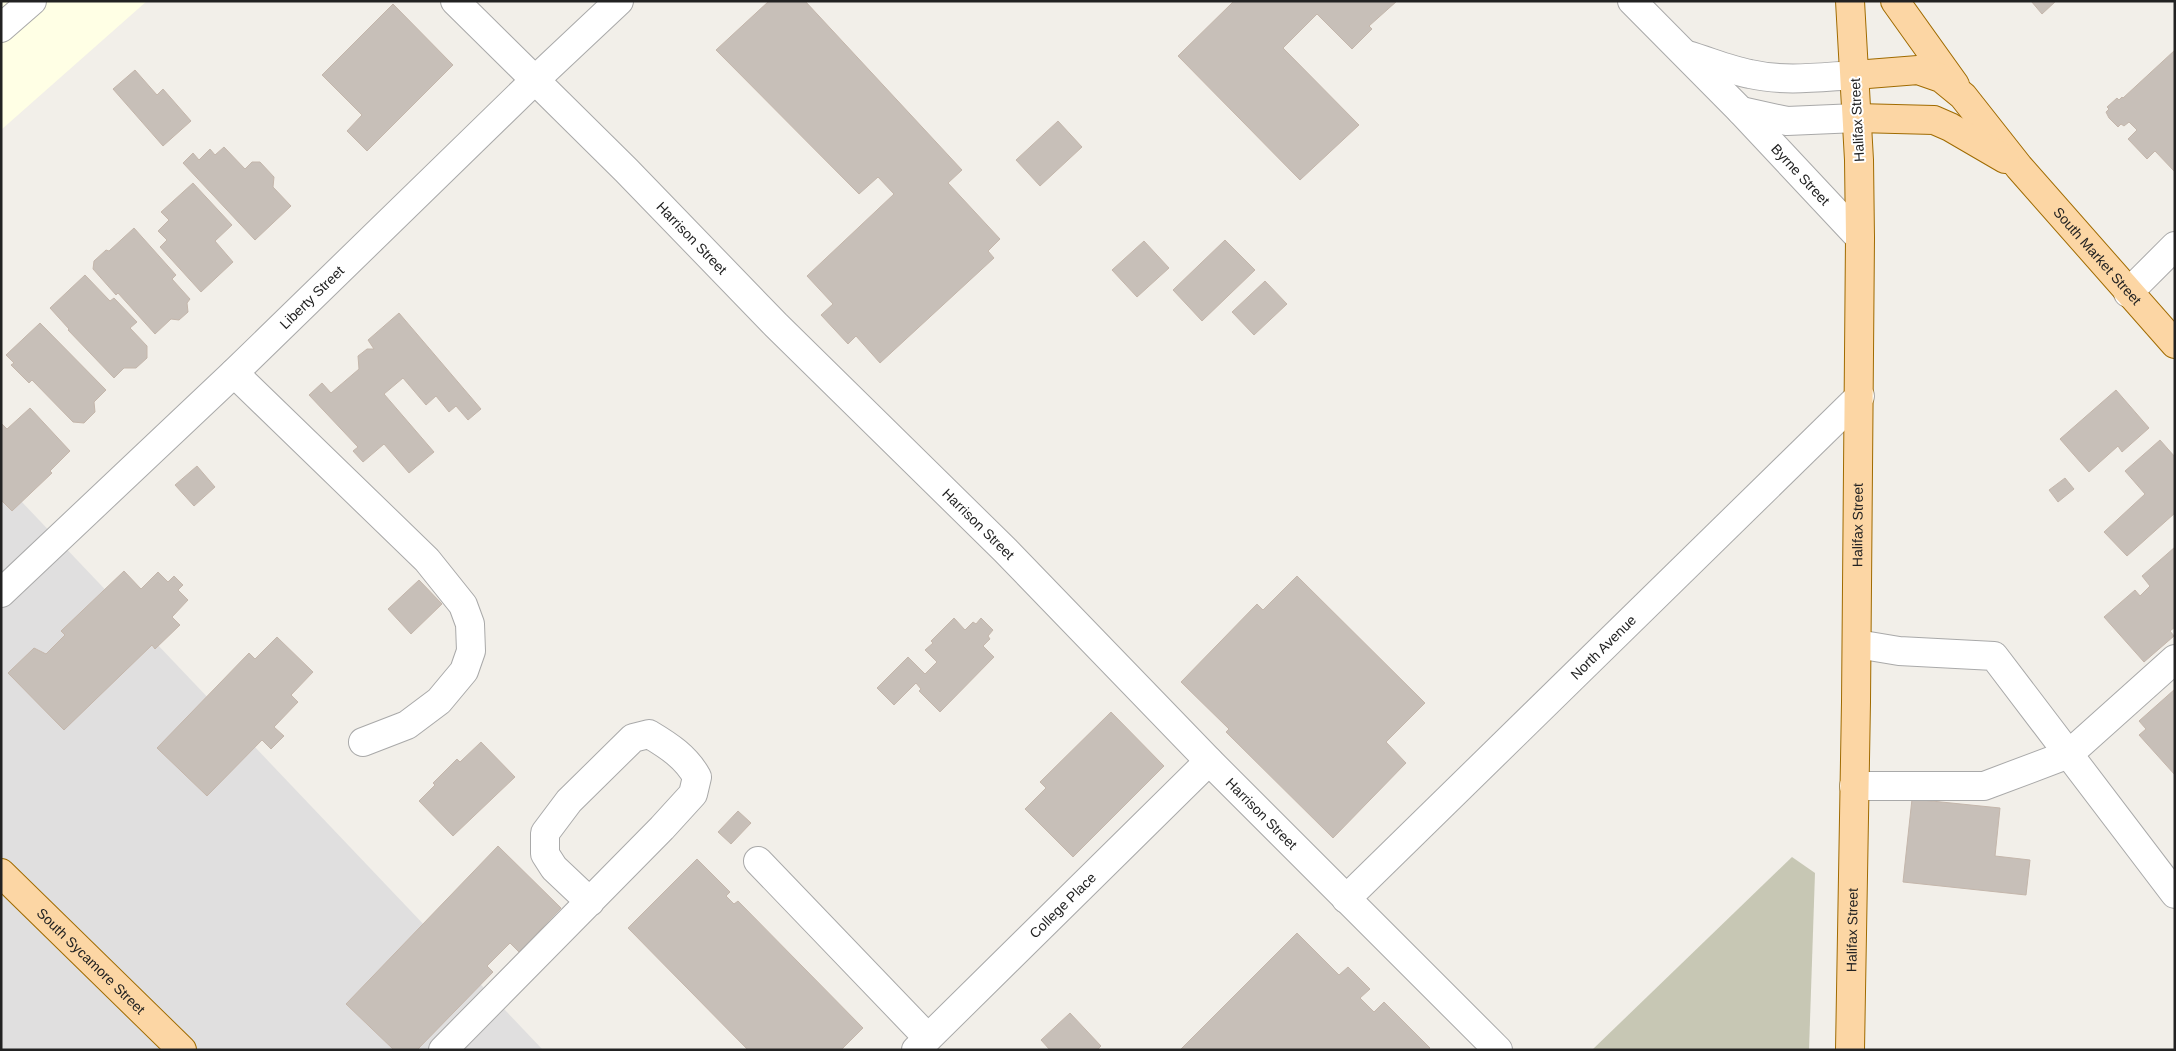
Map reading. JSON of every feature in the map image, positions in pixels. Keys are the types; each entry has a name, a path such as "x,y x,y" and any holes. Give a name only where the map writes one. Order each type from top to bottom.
{"main road":[{"name":"Halifax Street","path":"1850,1 1857,118 1860,238 1857,644 1850,1050"},
{"path":"1895,1 1963,96"},
{"name":"South Market Street","path":"1855,75 1918,70 1941,78 1963,96 2019,167 2128,293 2175,344"},
{"name":"South Market Street","path":"1857,118 1934,120 1950,127 2019,167"},
{"name":"South Sycamore Street","path":"1,873 182,1050"}],"street":[{"path":"1,28 32,1"},
{"name":"Harrison Street","path":"455,1 626,170 776,325 1005,550 1209,761 1498,1050"},
{"name":"Liberty Street","path":"1,593 234,373 535,80 619,1"},
{"name":"Byrne Street","path":"1632,1 1741,111 1860,238"},
{"name":"Byrne Street","path":"1684,54 1759,76 1798,79 1855,75"},
{"path":"1741,111 1787,121 1857,118"},
{"path":"2128,293 2175,246"},
{"path":"234,373 427,560 463,604 470,624 471,651 464,671 439,701 407,725 363,742"},
{"name":"North Avenue","path":"1346,899 1860,396"},
{"path":"1857,644 1899,651 1994,656 2175,894"},
{"path":"1854,786 1984,786 2069,754 2175,659"},
{"path":"443,1050 590,902 693,794 697,777 692,768 672,747 649,734 633,738 569,802 545,832 545,854 554,868 590,902"},
{"name":"College Place","path":"922,1044 1209,761"},
{"path":"758,861 922,1044"}],"shaded area":[{"path":"1,1 147,1 1,130"},
{"path":"1,480 543,1050 1,1050"},
{"path":"1792,857 1815,873 1809,1050 1592,1050"}],"building":[{"path":"769,1 805,1 962,170 948,183 1000,239 988,251 994,258 880,363 856,336 848,344 821,315 833,304 807,276 894,194 878,177 859,194 716,50"},
{"path":"1234,1 1397,1 1369,26 1372,29 1352,49 1317,14 1283,48 1359,125 1300,180 1178,56"},
{"path":"2031,1 2056,1 2042,14"},
{"path":"393,4 453,65 367,151 347,131 362,115 322,75"},
{"path":"2175,50 2175,172 2155,151 2147,159 2128,139 2137,130 2129,122 2124,126 2121,124 2118,127 2106,112 2109,109 2107,107 2117,98 2119,100 2123,98"},
{"path":"135,70 157,95 163,89 191,121 163,146 113,89"},
{"path":"1058,121 1082,147 1040,186 1016,160"},
{"path":"224,147 245,169 252,162 260,162 274,177 273,187 291,206 255,240 183,163 193,153 199,160 210,149 215,155"},
{"path":"193,183 232,225 215,241 233,262 201,292 160,247 167,240 158,231 169,220 161,212"},
{"path":"134,228 176,275 172,279 190,299 187,303 188,312 179,320 171,319 155,334 118,293 116,295 93,269 94,261 106,250 109,251"},
{"path":"1225,240 1255,270 1202,321 1173,290"},
{"path":"1144,241 1169,268 1137,297 1112,270"},
{"path":"85,275 110,301 114,298 137,322 130,328 147,346 147,358 136,368 124,368 114,378 68,330 50,308"},
{"path":"1265,281 1287,304 1254,335 1232,312"},
{"path":"399,313 481,409 468,420 456,406 449,412 436,396 426,405 403,378 384,394 434,452 409,473 384,444 363,462 353,451 358,447 309,395 322,383 331,393 359,369 358,356 367,349 374,349 368,340"},
{"path":"40,323 106,390 94,402 95,412 84,423 73,422 32,380 29,383 11,365 14,363 6,355"},
{"path":"2116,390 2149,428 2122,452 2118,446 2089,472 2060,439"},
{"path":"30,408 70,451 50,471 52,473 12,511 1,500 1,423 7,429"},
{"path":"2160,440 2175,457 2175,513 2127,556 2104,532 2145,494 2125,471"},
{"path":"197,466 215,487 194,506 175,485"},
{"path":"2065,478 2074,489 2058,502 2049,490"},
{"path":"2175,547 2175,627 2170,631 2174,636 2144,662 2104,617 2135,590 2140,596 2150,586 2142,576"},
{"path":"124,571 141,589 158,572 168,582 174,576 183,585 178,590 188,600 172,617 180,625 155,649 152,645 64,730 8,673 34,648 46,654 65,635 61,631"},
{"path":"1297,576 1425,703 1386,742 1406,763 1333,838 1226,732 1229,729 1181,682 1257,604 1263,610"},
{"path":"419,580 442,604 411,634 388,609"},
{"path":"954,618 965,630 973,622 976,624 981,618 993,630 988,636 990,639 983,646 994,657 940,712 919,691 921,689 916,683 894,705 877,688 908,657 925,674 937,662 925,650 933,643 931,641"},
{"path":"277,637 313,672 291,695 298,702 274,727 284,736 271,749 262,740 207,796 157,748 249,653 255,659"},
{"path":"2175,689 2175,775 2139,735 2146,729 2139,721"},
{"path":"1111,712 1164,766 1073,857 1025,809 1046,788 1040,782"},
{"path":"481,742 515,777 453,836 419,801 435,785 433,783 457,759 460,762"},
{"path":"1912,799 2000,808 1995,856 2030,860 2026,895 1903,882"},
{"path":"738,811 751,823 731,844 718,832"},
{"path":"498,846 561,908 519,952 510,943 487,966 493,972 417,1050 394,1050 346,1004"},
{"path":"697,859 730,892 726,896 734,904 738,901 863,1028 841,1050 748,1050 628,928"},
{"path":"1297,933 1339,975 1348,967 1370,989 1360,998 1374,1012 1384,1002 1430,1048 1428,1050 1180,1050"},
{"path":"1070,1013 1101,1046 1097,1050 1050,1050 1041,1040"}]}
